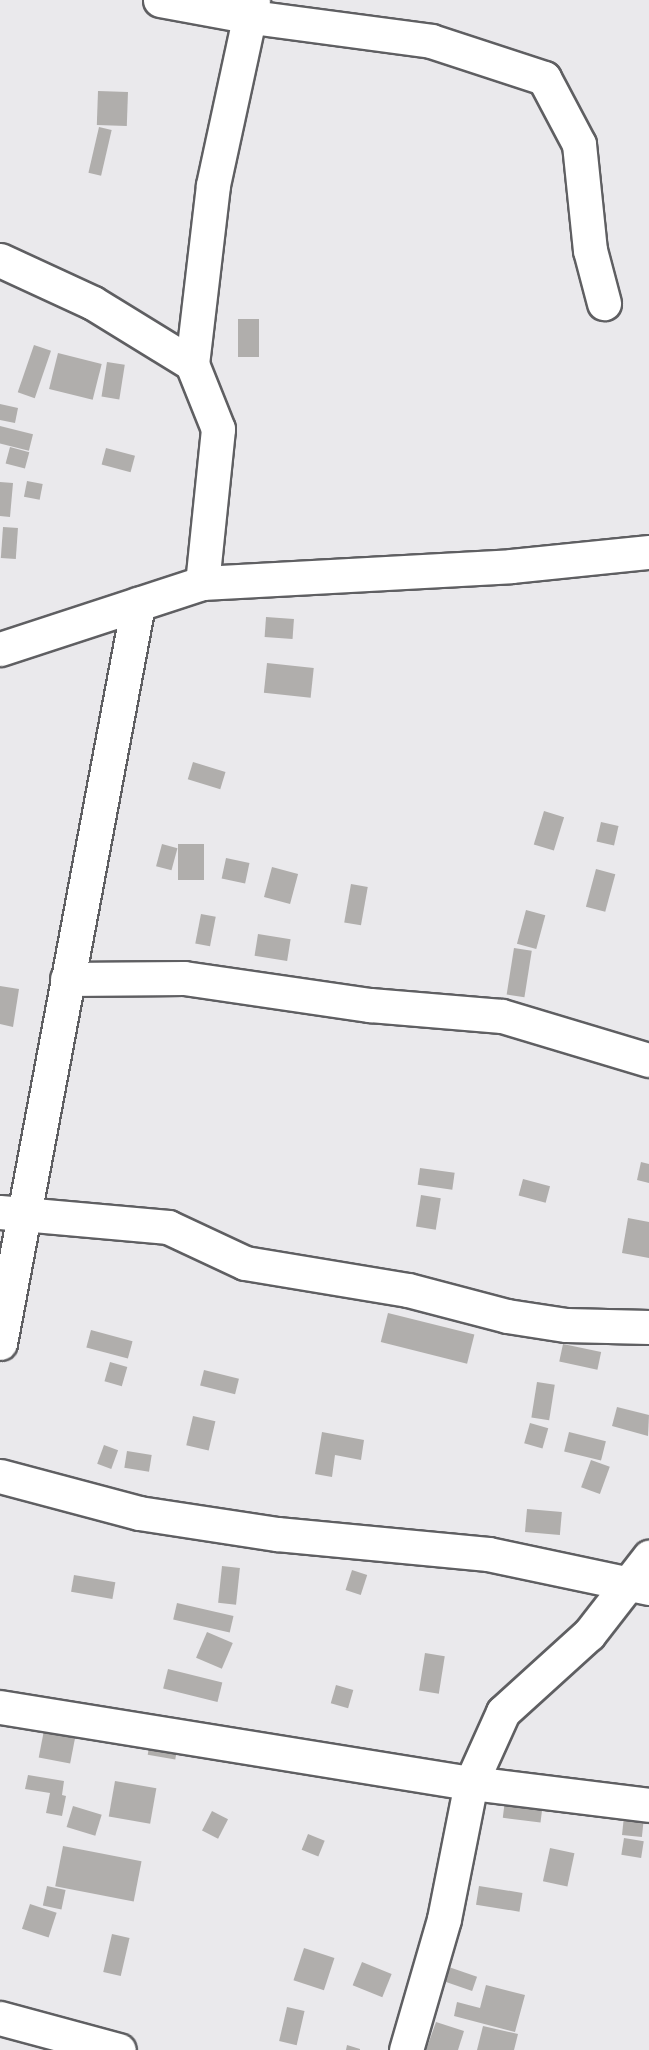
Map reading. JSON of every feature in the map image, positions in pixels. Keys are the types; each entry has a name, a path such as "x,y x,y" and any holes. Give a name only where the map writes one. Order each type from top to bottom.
{"street":[{"path":"160,0 252,8 431,41 544,78 579,144 590,250 604,303"},
{"path":"202,583 218,429 192,364 213,185 252,8"},
{"path":"0,260 93,303 192,364"},
{"path":"0,649 202,583 511,566 649,552"},
{"path":"0,1343 11,1213 67,979 138,604"},
{"path":"67,979 184,978 370,1005 502,1016 649,1060"},
{"path":"11,1213 168,1227 245,1263 408,1290 507,1316 566,1325 649,1327"},
{"path":"0,1476 139,1513 277,1534 488,1554 639,1586"},
{"path":"406,2050 444,1918 471,1783 504,1712 639,1586 649,1557"},
{"path":"0,1707 471,1783 649,1805"},
{"path":"0,2018 119,2050"}],"building":[{"path":"98,91 128,92 127,126 97,125"},
{"path":"99,127 112,130 101,176 88,173"},
{"path":"238,319 259,319 259,357 238,357"},
{"path":"34,345 51,351 35,398 18,392"},
{"path":"58,353 102,364 93,400 49,389"},
{"path":"107,362 125,365 119,399 102,397"},
{"path":"0,404 18,408 15,423 0,420"},
{"path":"0,426 33,434 29,451 0,444"},
{"path":"10,447 29,452 25,469 6,463"},
{"path":"106,448 135,456 131,472 102,464"},
{"path":"27,481 43,484 40,500 24,497"},
{"path":"0,482 13,483 10,517 0,516"},
{"path":"3,527 18,528 16,559 1,558"},
{"path":"266,617 294,619 293,639 265,637"},
{"path":"267,663 314,668 311,698 264,693"},
{"path":"193,762 226,772 220,789 188,779"},
{"path":"544,811 564,817 554,851 534,844"},
{"path":"601,822 619,826 614,846 597,841"},
{"path":"162,844 177,848 172,870 156,866"},
{"path":"178,844 204,844 204,880 178,880"},
{"path":"226,858 249,863 245,884 222,879"},
{"path":"272,867 298,874 290,904 264,897"},
{"path":"596,869 615,874 605,912 586,907"},
{"path":"351,884 368,887 361,925 344,922"},
{"path":"526,910 545,915 536,949 517,944"},
{"path":"201,914 216,917 210,946 195,943"},
{"path":"258,934 291,939 287,961 255,956"},
{"path":"514,948 532,951 524,997 507,994"},
{"path":"0,986 19,989 13,1027 0,1024"},
{"path":"641,1162 649,1164 649,1183 637,1180"},
{"path":"420,1168 455,1173 452,1190 418,1185"},
{"path":"523,1179 550,1186 546,1203 519,1195"},
{"path":"421,1195 441,1198 436,1230 416,1227"},
{"path":"628,1218 649,1222 649,1258 622,1253"},
{"path":"388,1313 474,1335 467,1364 381,1342"},
{"path":"91,1330 133,1341 128,1359 86,1347"},
{"path":"563,1344 601,1352 597,1370 559,1362"},
{"path":"110,1362 127,1367 122,1386 104,1381"},
{"path":"204,1370 239,1379 235,1394 200,1386"},
{"path":"537,1382 555,1385 549,1420 531,1418"},
{"path":"617,1407 649,1415 648,1436 612,1426"},
{"path":"193,1416 215,1421 209,1450 186,1445"},
{"path":"530,1423 548,1428 542,1448 524,1443"},
{"path":"322,1432 364,1440 361,1460 335,1455 332,1477 315,1474"},
{"path":"569,1432 606,1441 601,1461 564,1451"},
{"path":"104,1445 118,1450 111,1469 97,1464"},
{"path":"127,1451 152,1455 149,1472 124,1468"},
{"path":"591,1460 610,1467 600,1494 581,1487"},
{"path":"527,1509 562,1512 560,1535 525,1532"},
{"path":"222,1566 240,1568 236,1605 218,1603"},
{"path":"352,1570 367,1575 361,1595 346,1590"},
{"path":"74,1575 115,1582 112,1599 71,1592"},
{"path":"177,1603 234,1616 230,1633 173,1620"},
{"path":"207,1632 233,1643 222,1669 196,1658"},
{"path":"425,1653 445,1656 439,1694 419,1691"},
{"path":"168,1669 222,1683 217,1702 163,1688"},
{"path":"336,1685 353,1690 348,1708 331,1703"},
{"path":"45,1725 76,1731 70,1763 39,1757"},
{"path":"151,1736 179,1741 175,1760 148,1755"},
{"path":"28,1775 64,1781 62,1795 66,1796 62,1816 46,1813 50,1793 25,1789"},
{"path":"115,1781 156,1788 150,1824 109,1816"},
{"path":"505,1800 543,1805 541,1822 503,1818"},
{"path":"73,1806 102,1815 95,1836 67,1827"},
{"path":"212,1811 228,1819 218,1839 202,1831"},
{"path":"624,1816 644,1818 642,1837 622,1835"},
{"path":"308,1834 325,1841 318,1857 302,1850"},
{"path":"624,1838 644,1841 641,1858 621,1855"},
{"path":"63,1846 142,1861 134,1902 55,1886"},
{"path":"550,1848 574,1853 567,1886 543,1881"},
{"path":"47,1886 66,1890 61,1910 43,1906"},
{"path":"479,1886 522,1893 519,1912 476,1905"},
{"path":"30,1904 57,1913 49,1937 22,1929"},
{"path":"112,1934 130,1938 121,1976 103,1972"},
{"path":"304,1948 334,1958 324,1990 293,1980"},
{"path":"362,1962 392,1974 382,1997 353,1985"},
{"path":"443,1965 477,1977 472,1991 438,1979"},
{"path":"486,1985 525,1995 515,2032 454,2016 457,2002 480,2008"},
{"path":"287,2007 305,2011 297,2045 279,2041"},
{"path":"436,2022 464,2031 458,2050 426,2050"},
{"path":"483,2026 518,2034 514,2050 477,2050"},
{"path":"347,2045 360,2049 360,2050 346,2050"}]}
